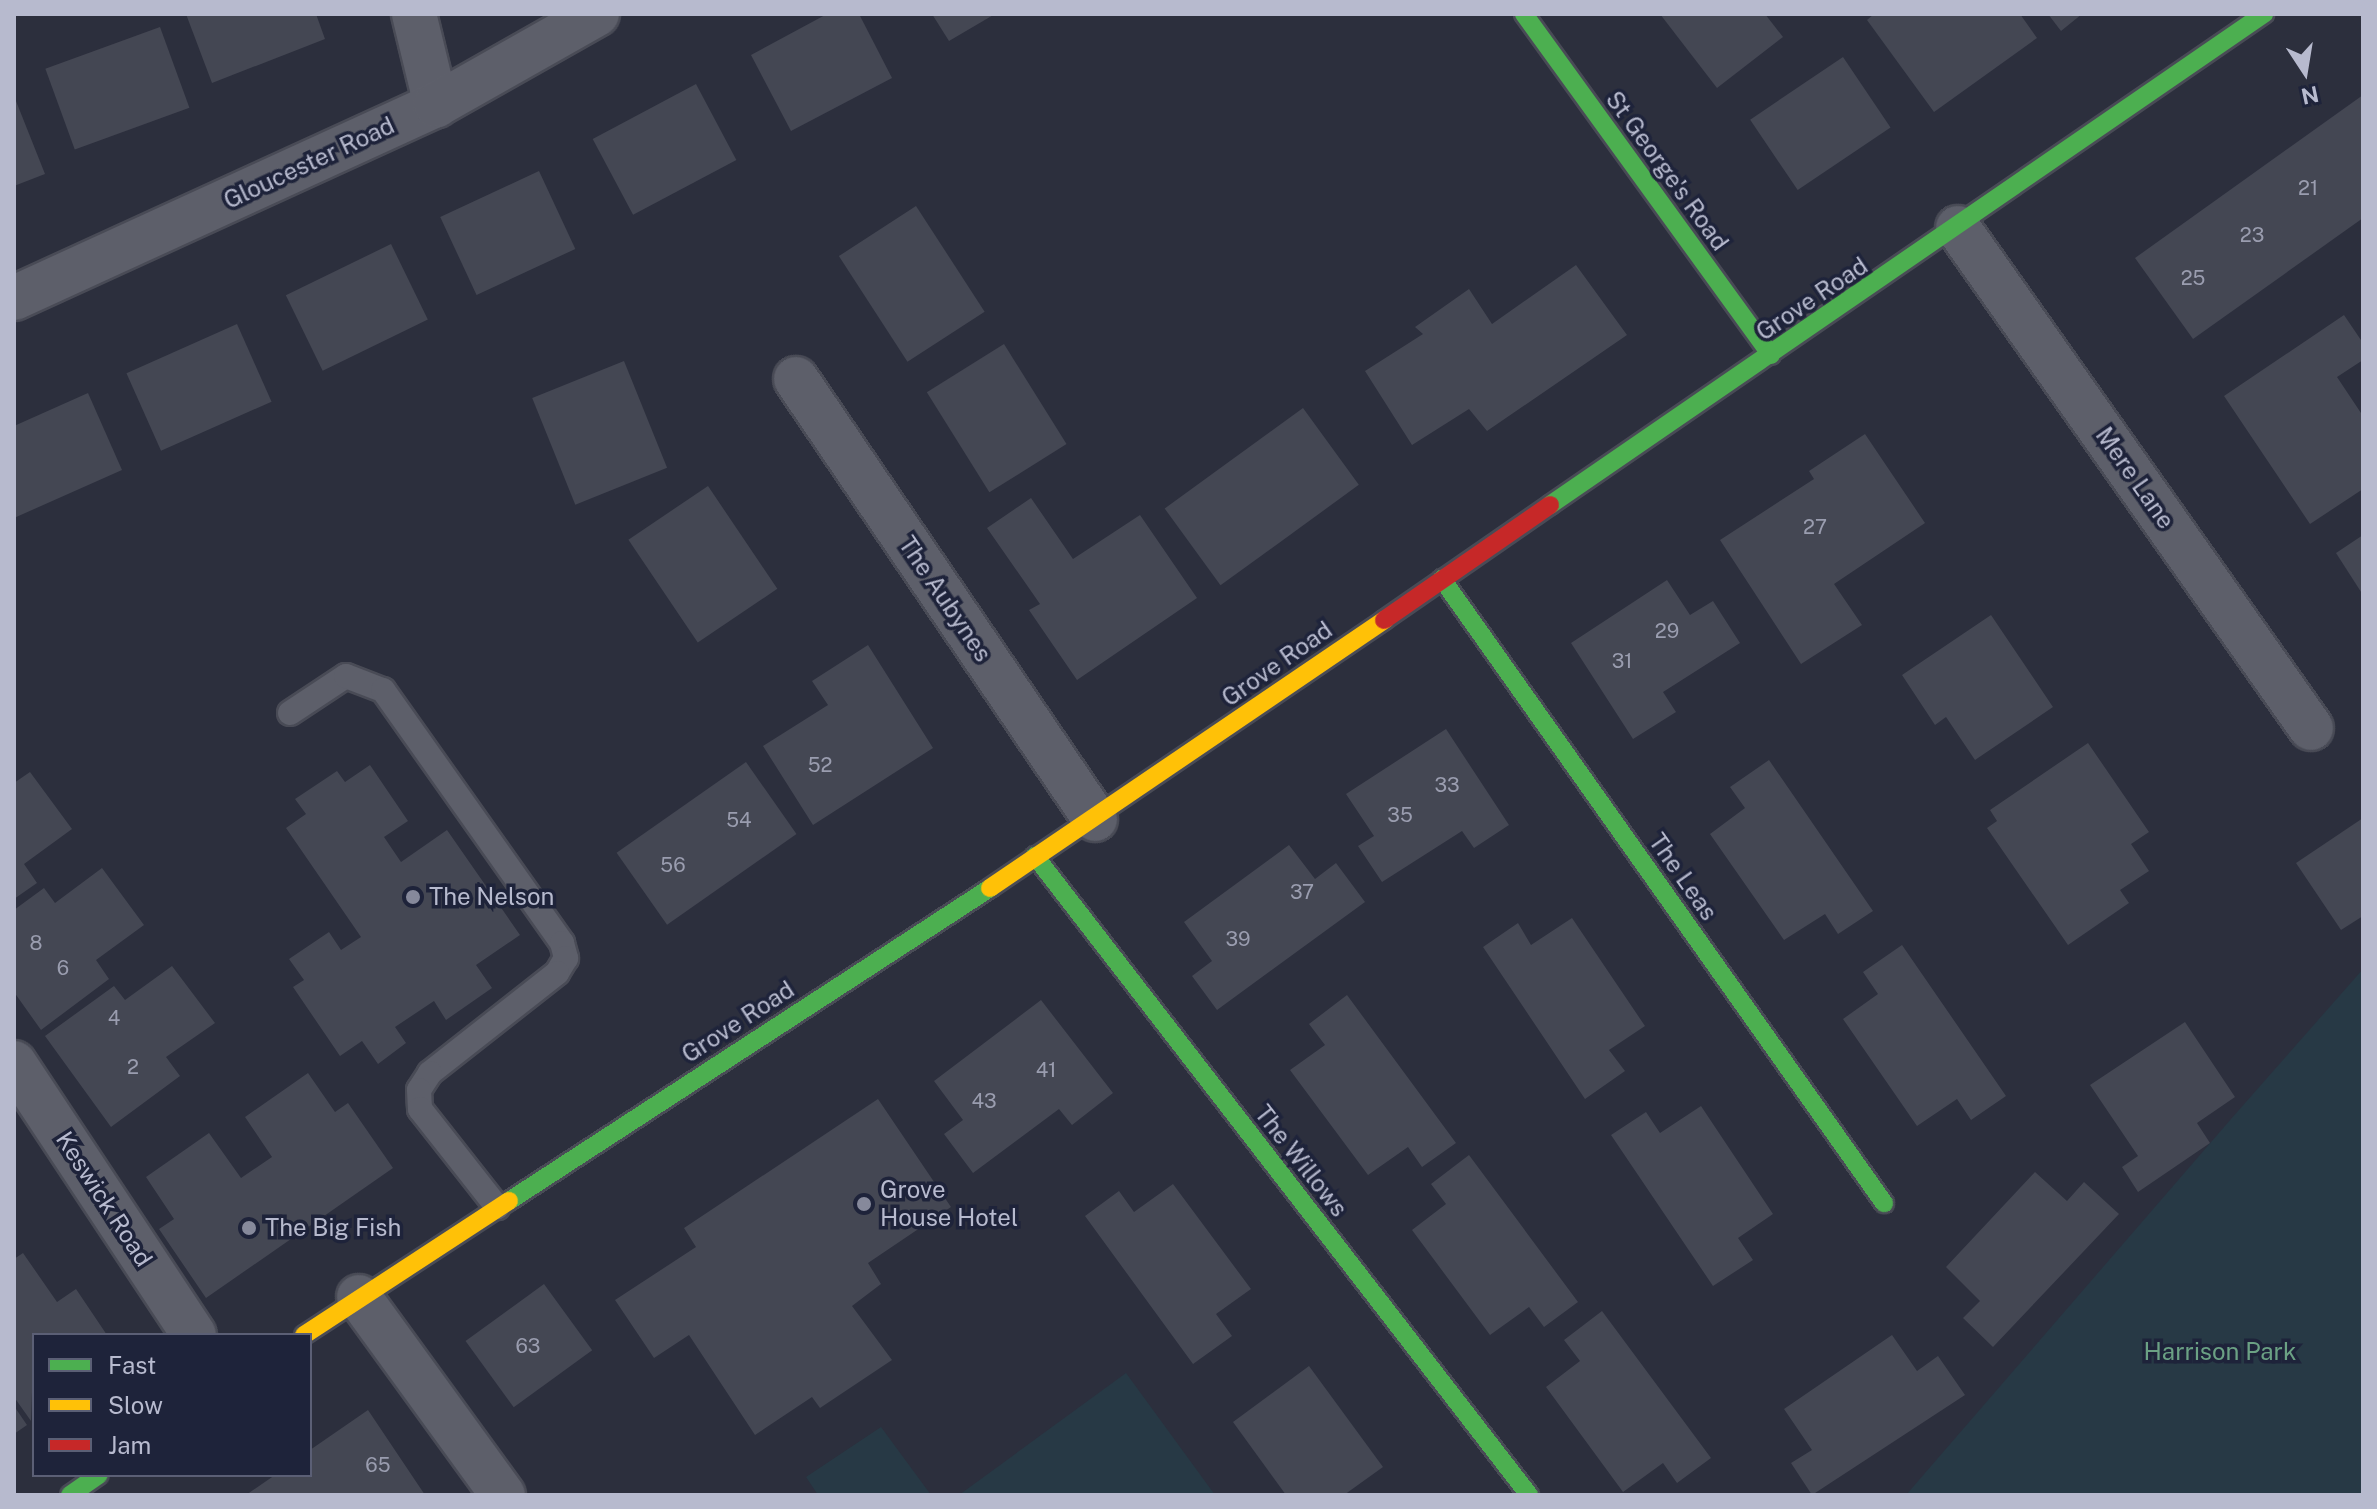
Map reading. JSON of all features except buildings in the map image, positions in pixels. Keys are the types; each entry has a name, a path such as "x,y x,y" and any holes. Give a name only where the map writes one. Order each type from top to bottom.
{"street":[{"path":"414,14 436,105"},
{"name":"Gloucester Road","path":"14,298 436,105 597,14"},
{"name":"St George's Road","path":"1524,14 1771,355"},
{"name":"Grove Road","path":"307,1333 1095,819 1958,228 2245,19"},
{"name":"Mere Lane","path":"1958,228 2311,728"},
{"name":"The Aubynes","path":"796,379 1095,819"},
{"name":"The Leas","path":"1442,579 1884,1203"},
{"name":"The Willows","path":"1035,856 1529,1495"},
{"name":"Keswick Road","path":"14,1063 193,1333"},
{"path":"359,1297 503,1495"},
{"path":"70,1495 96,1477"}],"lane":[{"path":"290,713 346,676 383,690 562,943 566,958 557,973 419,1090 420,1109 497,1207"}],"green space":[{"name":"Harrison Park","path":"2363,969 2363,1495 1906,1495 2231,1119"},
{"path":"1126,1373 1215,1495 959,1495"},
{"path":"881,1427 931,1495 818,1495 806,1477"}],"traffic: fast":[{"path":"1524,14 1771,355"},
{"path":"1550,505 2264,14"},
{"path":"1442,579 1884,1203"},
{"path":"1035,856 1529,1495"},
{"path":"509,1201 990,888"},
{"path":"70,1495 96,1477"}],"traffic: slow":[{"path":"990,888 1384,620"},
{"path":"307,1333 509,1201"}],"traffic: jam":[{"path":"1384,620 1550,505"}],"place":[{"name":"The Nelson","path":"413,897"},
{"name":"Grove House Hotel","path":"864,1204"},
{"name":"The Big Fish","path":"249,1228"}]}
